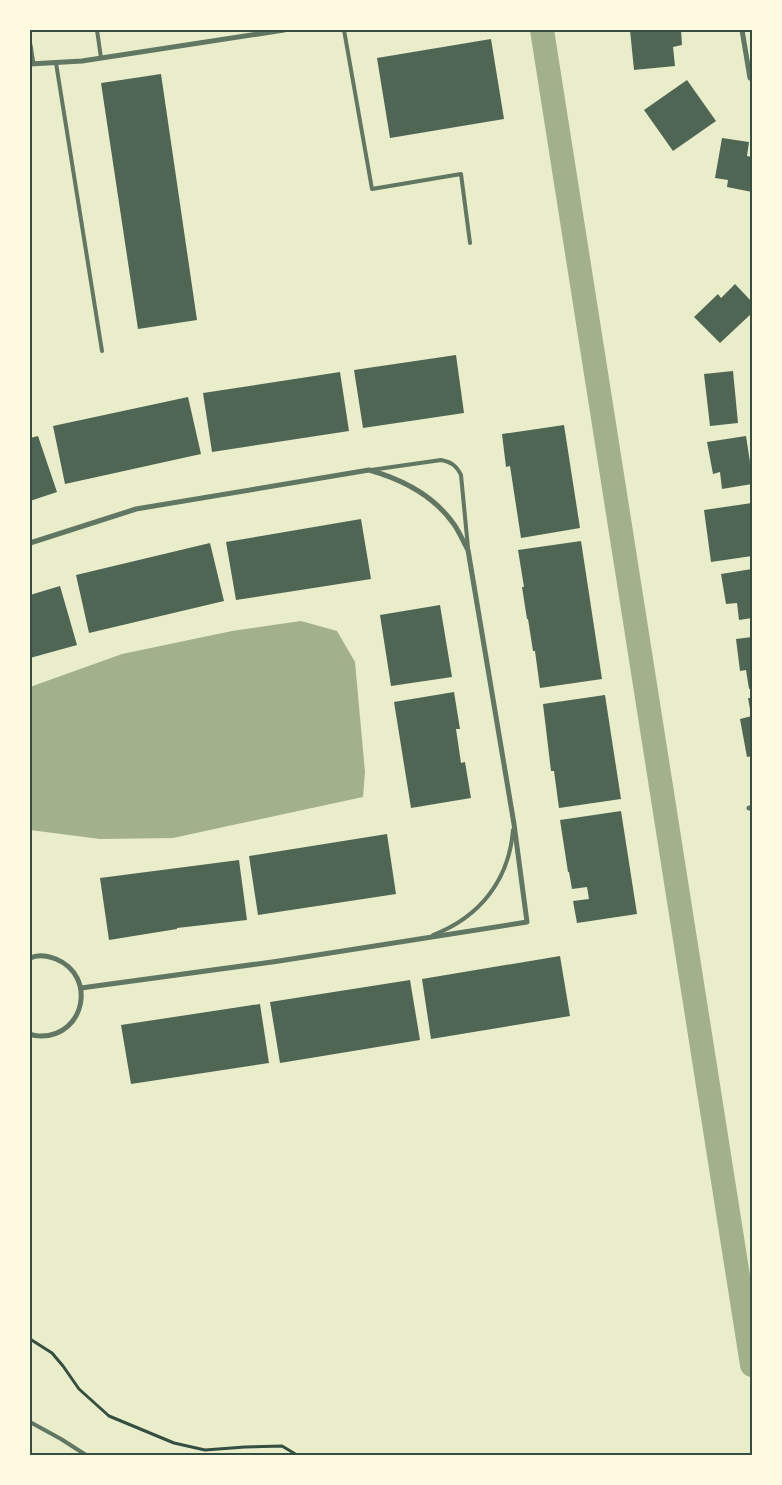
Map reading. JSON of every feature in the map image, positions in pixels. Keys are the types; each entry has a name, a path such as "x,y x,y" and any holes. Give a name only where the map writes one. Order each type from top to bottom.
{"street":[{"path":"30,45 31,64 82,62 284,30"},
{"path":"742,30 751,78"},
{"path":"30,543 136,509 369,470 387,475 413,488 436,504 453,524 468,550 514,824 527,922 279,961 81,988"},
{"path":"30,958 33,956 49,956 64,962 75,973 81,988 82,1004 76,1018 64,1030 50,1036 34,1036 30,1034"}],"lane":[{"path":"96,30 101,58"},
{"path":"344,30 372,189 461,174 470,243"},
{"path":"56,63 102,351"},
{"path":"369,470 441,460 450,462 457,467 461,474 468,550"},
{"path":"428,937 459,923 472,913 495,888 509,857 514,824"},
{"path":"30,1422 86,1455"}],"path":[{"path":"30,1339 52,1353 79,1390 110,1416 174,1443 205,1450 282,1446 297,1455"}],"shaded area":[{"path":"301,621 337,631 355,662 365,772 363,797 173,838 100,839 30,830 30,687 122,654 232,631"}],"building":[{"path":"630,30 681,30 682,45 673,47 675,66 634,70"},
{"path":"491,39 504,119 390,138 377,58"},
{"path":"161,74 197,320 138,329 101,83"},
{"path":"687,80 716,121 673,151 644,110"},
{"path":"722,138 749,142 747,156 752,157 752,192 727,187 728,180 715,178"},
{"path":"735,284 752,302 752,313 720,343 694,317 718,294 721,298"},
{"path":"456,355 464,413 363,428 354,370"},
{"path":"733,371 738,423 710,426 704,374"},
{"path":"340,372 349,431 212,452 203,393"},
{"path":"188,397 201,454 65,484 53,426"},
{"path":"564,425 580,528 521,538 510,466 506,467 502,434"},
{"path":"38,436 57,492 30,501 30,438"},
{"path":"746,436 752,484 722,489 720,472 713,474 707,442"},
{"path":"752,503 752,556 711,562 704,510"},
{"path":"361,519 371,579 236,600 226,542"},
{"path":"581,541 602,679 540,688 535,651 533,651 527,619 518,550"},
{"path":"210,543 224,601 89,633 76,575"},
{"path":"752,569 752,618 739,620 737,603 726,604 721,574"},
{"path":"60,586 77,645 30,658 30,595"},
{"path":"440,605 452,677 391,686 380,615"},
{"path":"752,637 752,688 749,689 746,670 740,671 736,639"},
{"path":"454,692 460,729 456,729 461,763 465,762 471,798 411,808 394,702"},
{"path":"605,695 621,799 559,808 554,771 551,771 543,704"},
{"path":"748,698 752,698 752,715 751,715"},
{"path":"752,716 752,756 747,757 740,719"},
{"path":"621,811 637,914 577,923 573,901 589,899 587,887 572,889 560,820"},
{"path":"387,834 396,894 258,915 249,856"},
{"path":"239,860 247,920 177,928 109,940 100,878"},
{"path":"560,956 570,1016 431,1039 422,979"},
{"path":"410,980 420,1040 280,1063 270,1002"},
{"path":"260,1004 269,1063 131,1084 121,1025"}],"waterway":[{"path":"542,30 752,1365"}]}
